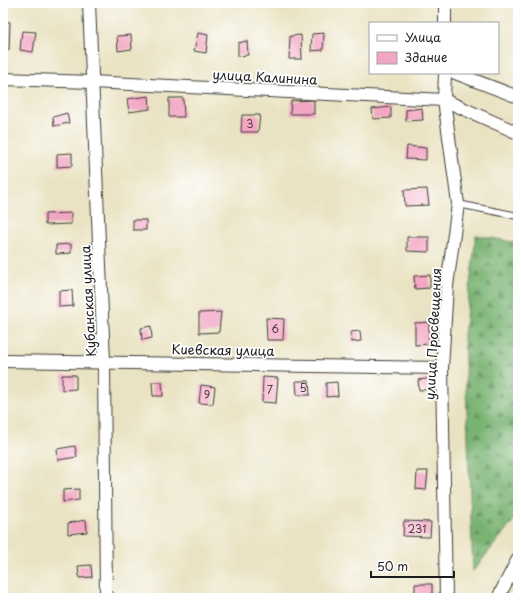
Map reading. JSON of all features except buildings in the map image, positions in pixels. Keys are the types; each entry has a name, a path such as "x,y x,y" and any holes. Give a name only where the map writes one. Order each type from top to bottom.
{"street":[{"name":"Кубанская улица","path":"89,3 104,361 106,598"},
{"path":"445,3 445,22"},
{"name":"улица Просвещения","path":"444,74 444,100 458,204 447,286 442,368 446,598"},
{"path":"458,74 518,97"},
{"name":"улица Калинина","path":"3,79 92,82 444,100 518,133"},
{"name":"Киевская улица","path":"3,361 104,361 442,368"},
{"path":"498,598 518,559"}],"lane":[{"path":"458,204 518,216"}],"green space":[{"path":"476,235 518,243 518,515 473,571 464,335"}]}
